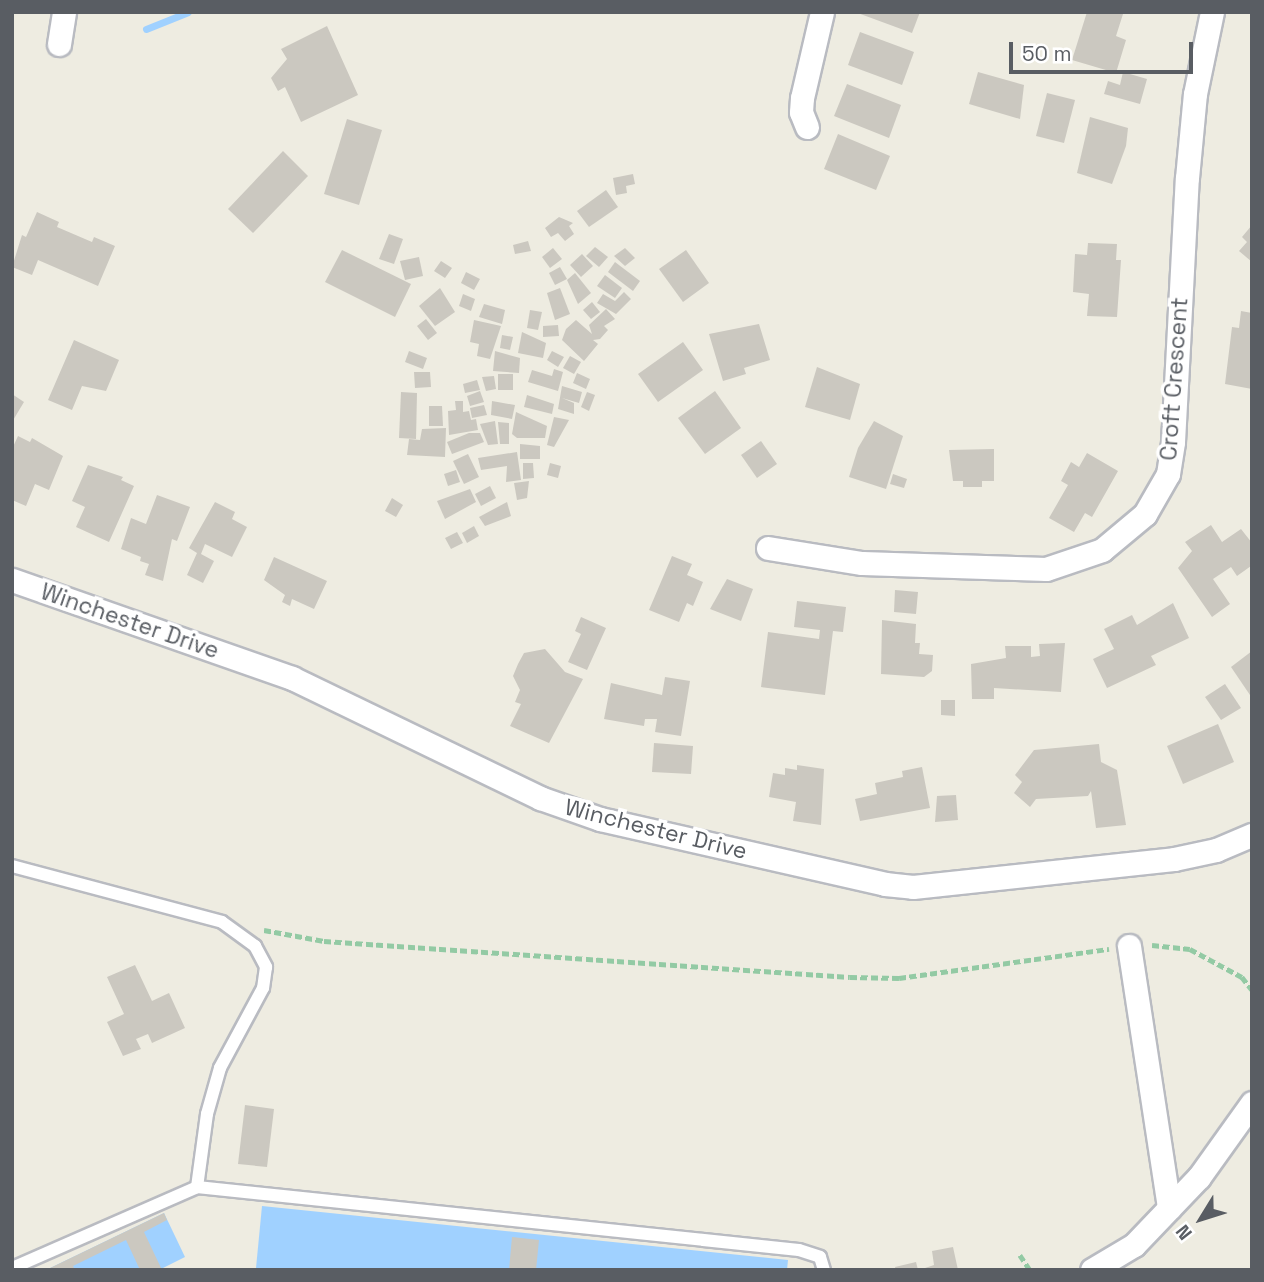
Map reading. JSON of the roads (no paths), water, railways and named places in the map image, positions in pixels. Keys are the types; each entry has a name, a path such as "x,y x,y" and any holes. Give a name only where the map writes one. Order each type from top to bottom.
{"street":[{"path":"59,44 64,12"},
{"path":"807,127 801,112 802,98 822,12"},
{"name":"Croft Crescent","path":"768,548 862,563 1046,569 1102,550 1145,514 1168,474 1173,442 1191,136 1212,12"},
{"name":"Winchester Drive","path":"12,580 292,678 540,798 600,819 885,884 913,887 1174,859 1216,850 1252,835"},
{"path":"1129,946 1170,1208"},
{"path":"1092,1270 1134,1245 1170,1208 1199,1177 1252,1103"}],"lane":[{"path":"12,866 222,922 255,946 266,967 263,988 220,1068 207,1114 197,1187"},
{"path":"12,1268 197,1187 799,1250 820,1257 824,1270"}],"water":[{"path":"262,1206 788,1260 787,1270 256,1268"},
{"path":"164,1213 185,1257 159,1270 46,1270"}],"waterway":[{"path":"146,29 188,12"}]}
